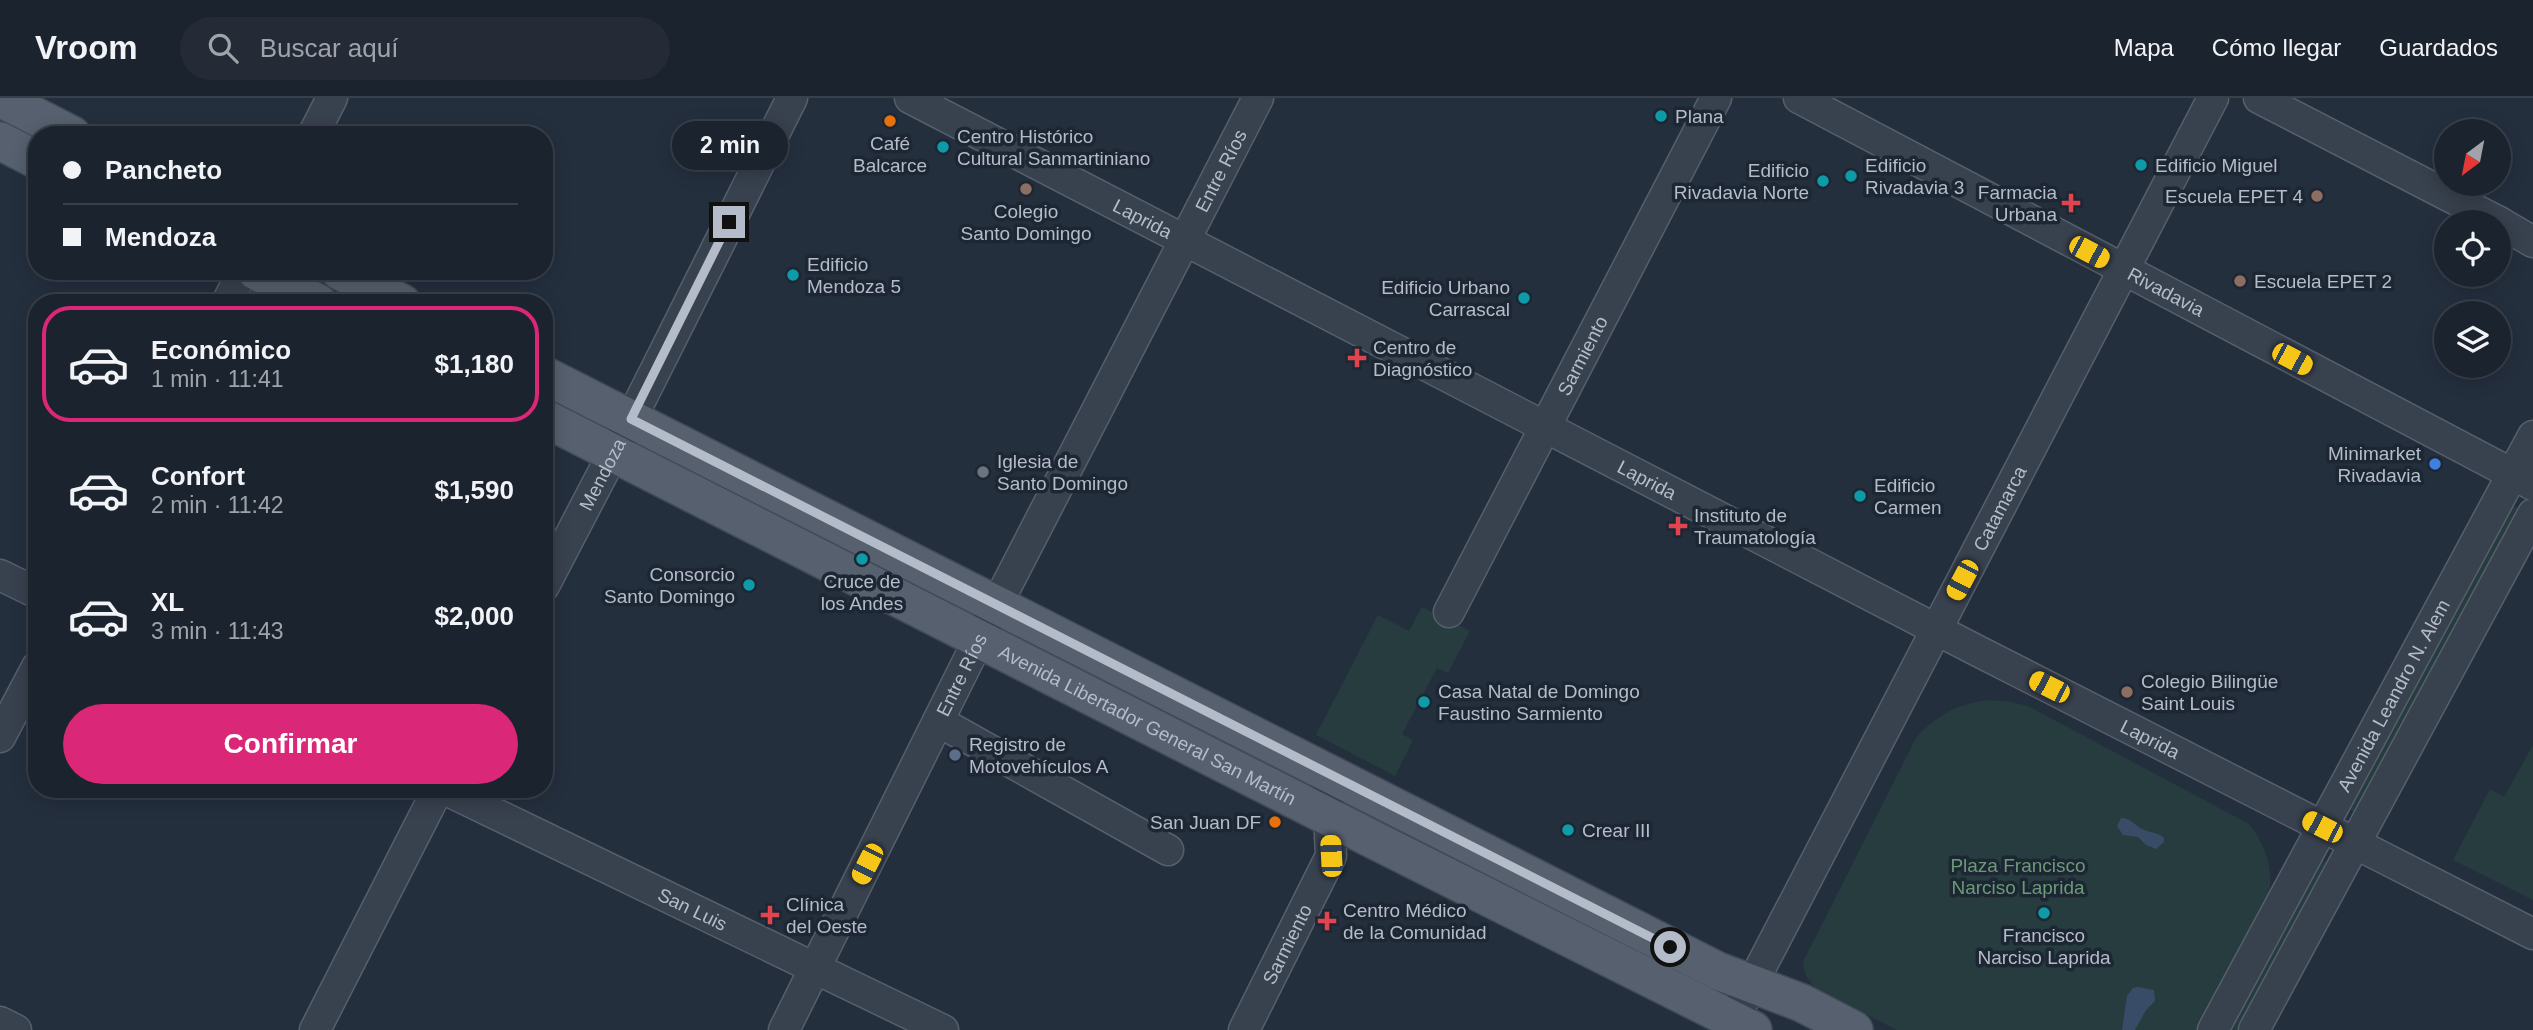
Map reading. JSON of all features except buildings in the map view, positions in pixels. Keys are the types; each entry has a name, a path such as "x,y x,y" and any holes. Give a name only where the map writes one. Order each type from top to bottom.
{"main road":[{"path":"0,98 54,126"},
{"path":"0,141 28,155"},
{"path":"273,280 301,294"},
{"path":"357,280 385,294"},
{"name":"Avenida Libertador General San Martín","path":"553,380 1718,971 1802,1003 1854,1030"},
{"name":"Avenida Libertador General San Martín","path":"553,423 1329,816 1738,1027"}],"street":[{"path":"318,126 332,98"},
{"name":"Mendoza","path":"553,569 792,98"},
{"name":"Laprida","path":"910,98 1937,630 2533,934"},
{"name":"Entre Ríos","path":"784,1030 979,639 1258,98"},
{"name":"Sarmiento","path":"1448,612 1716,98"},
{"name":"Rivadavia","path":"1799,98 2523,479"},
{"name":"Catamarca","path":"1738,1027 1752,984 2213,98"},
{"path":"2259,98 2516,231"},
{"name":"Avenida Leandro N. Alem","path":"2213,1030 2322,827 2523,479 2533,436"},
{"name":"Avenida Leandro N. Alem","path":"2254,1030 2533,514"},
{"path":"0,575 28,589"},
{"path":"0,737 28,684"},
{"path":"938,721 1168,850"},
{"name":"Sarmiento","path":"1244,1030 1331,856 1327,773"},
{"path":"315,1030 434,798"},
{"name":"San Luis","path":"463,798 943,1030"},
{"path":"0,1022 16,1030"}],"green space":[{"path":"298,280 331,280 359,294 326,294"},
{"path":"2513,505 2520,510 2357,813 2353,812 2347,806 2509,506"},
{"path":"1422,607 1470,631 1448,673 1437,668 1402,734 1413,740 1395,776 1316,735 1378,615 1409,631"},
{"name":"Plaza Francisco Narciso Laprida","path":"1990,700 2028,706 2249,824 2255,832 2269,866 2269,894 2199,1030 1897,1030 1815,988 1806,976 1803,962 1916,738 1940,717 1958,707"},
{"path":"2533,745 2533,900 2453,860 2490,789 2504,797"},
{"path":"2320,859 2328,863 2242,1030 2227,1030"}],"water":[{"path":"2121,818 2159,835 2164,838 2164,842 2156,849 2146,845 2138,837 2123,835 2117,826"},
{"path":"2133,988 2154,990 2155,1001 2146,1010 2135,1030 2122,1030 2127,996"}],"place":[{"name":"Plana","path":"1661,116"},
{"name":"Café Balcarce","path":"890,121"},
{"name":"Centro Histórico Cultural Sanmartiniano","path":"943,147"},
{"name":"Edificio Miguel","path":"2141,165"},
{"name":"Edificio Rivadavia 3","path":"1851,176"},
{"name":"Edificio Rivadavia Norte","path":"1823,181"},
{"name":"Colegio Santo Domingo","path":"1026,189"},
{"name":"Escuela EPET 4","path":"2317,196"},
{"name":"Farmacia Urbana","path":"2071,203"},
{"name":"Edificio Mendoza 5","path":"793,275"},
{"name":"Escuela EPET 2","path":"2240,281"},
{"name":"Edificio Urbano Carrascal","path":"1524,298"},
{"name":"Centro de Diagnóstico","path":"1357,358"},
{"name":"Minimarket Rivadavia","path":"2435,464"},
{"name":"Iglesia de Santo Domingo","path":"983,472"},
{"name":"Edificio Carmen","path":"1860,496"},
{"name":"Instituto de Traumatología","path":"1678,526"},
{"name":"Cruce de los Andes","path":"862,559"},
{"name":"Consorcio Santo Domingo","path":"749,585"},
{"name":"Colegio Bilingüe Saint Louis","path":"2127,692"},
{"name":"Casa Natal de Domingo Faustino Sarmiento","path":"1424,702"},
{"name":"Registro de Motovehículos A","path":"955,755"},
{"name":"San Juan DF","path":"1275,822"},
{"name":"Crear III","path":"1568,830"},
{"name":"Francisco Narciso Laprida","path":"2044,913"},
{"name":"Clínica del Oeste","path":"770,915"},
{"name":"Centro Médico de la Comunidad","path":"1327,921"}],"route":[{"path":"729,222 631,419 1670,947"}]}
